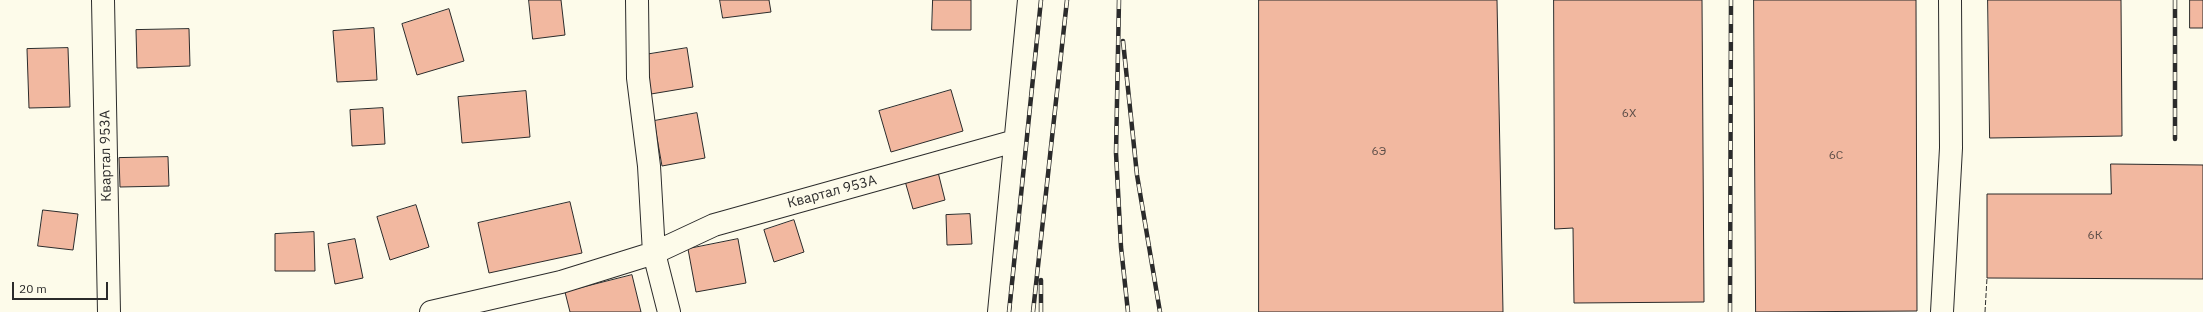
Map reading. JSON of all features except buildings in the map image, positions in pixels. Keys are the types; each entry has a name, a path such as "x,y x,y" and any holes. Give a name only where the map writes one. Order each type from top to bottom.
{"street":[{"name":"Квартал 953А","path":"103,0 109,312"},
{"path":"637,0 638,78 649,166 654,253 669,312"},
{"path":"999,312 1014,142 1029,0"},
{"path":"1942,312 1952,148 1950,0"},
{"name":"Квартал 953А","path":"431,312 561,282 654,253 714,225 1014,142"}],"railway":[{"path":"1009,312 1041,0"},
{"path":"1033,312 1067,0"},
{"path":"1119,0 1116,153 1121,247 1128,312"},
{"path":"1730,312 1731,0"},
{"path":"2175,0 2175,139"},
{"path":"1123,41 1137,175 1160,312"},
{"path":"1041,280 1041,312"}],"fence":[{"path":"1985,312 1987,278"}]}
